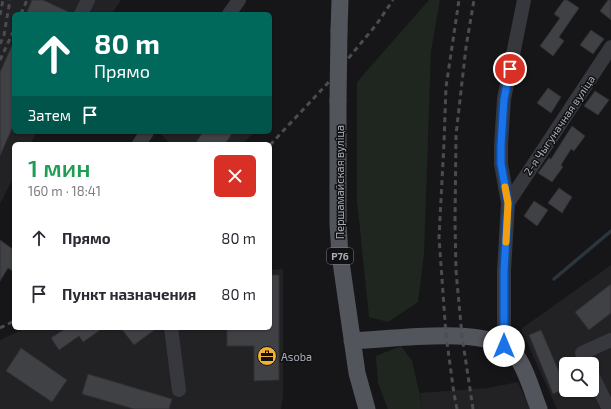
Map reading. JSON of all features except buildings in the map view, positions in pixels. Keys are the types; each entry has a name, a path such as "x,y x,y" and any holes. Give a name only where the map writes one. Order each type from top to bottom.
{"main road":[{"name":"Першамайская вуліца","path":"340,0 338,101 338,224 340,255 357,373 367,409"},
{"path":"352,341 446,335 483,338 504,346 513,352 521,364 539,409"}],"street":[{"path":"82,12 88,0"},
{"path":"230,12 239,0"},
{"path":"504,346 504,271 508,203 501,164 504,99 524,0"},
{"name":"2-я Чыгуначная вуліца","path":"508,203 611,47"},
{"path":"171,330 179,390"},
{"path":"584,357 582,354 611,340"},
{"path":"599,389 609,409"}],"shaded area":[{"path":"0,0 121,0 113,12 12,12 12,134 36,134 31,142 12,142 12,180 0,204"},
{"path":"429,0 440,0 431,51 424,254 418,302 388,322 369,317 357,200 357,82"},
{"path":"161,134 253,134 244,142 168,142"},
{"path":"611,265 611,409 557,409 521,329"},
{"path":"283,269 283,396 281,409 0,409 0,340 22,330 272,330 272,270"},
{"path":"401,346 412,361 423,409 388,409 378,383 376,356"},
{"path":"518,382 530,409 423,409 420,393 488,388"}],"waterway":[{"path":"554,279 611,231"}],"railway":[{"path":"0,15 3,0"},
{"path":"0,44 4,35 10,0"},
{"path":"22,12 27,0"},
{"path":"272,143 327,84 376,25 393,0"},
{"path":"457,409 446,335 439,237 446,87 459,0"},
{"path":"473,409 462,336 456,271 455,223 456,135 466,47 474,0"},
{"path":"0,60 12,34"},
{"path":"0,328 12,322"}],"slow traffic":[{"path":"505,187 508,203 506,242"}],"place":[{"name":"Asoba","path":"267,356"}],"route":[{"path":"504,346 504,271 508,203 501,164 501,145 504,99 510,69"}]}
